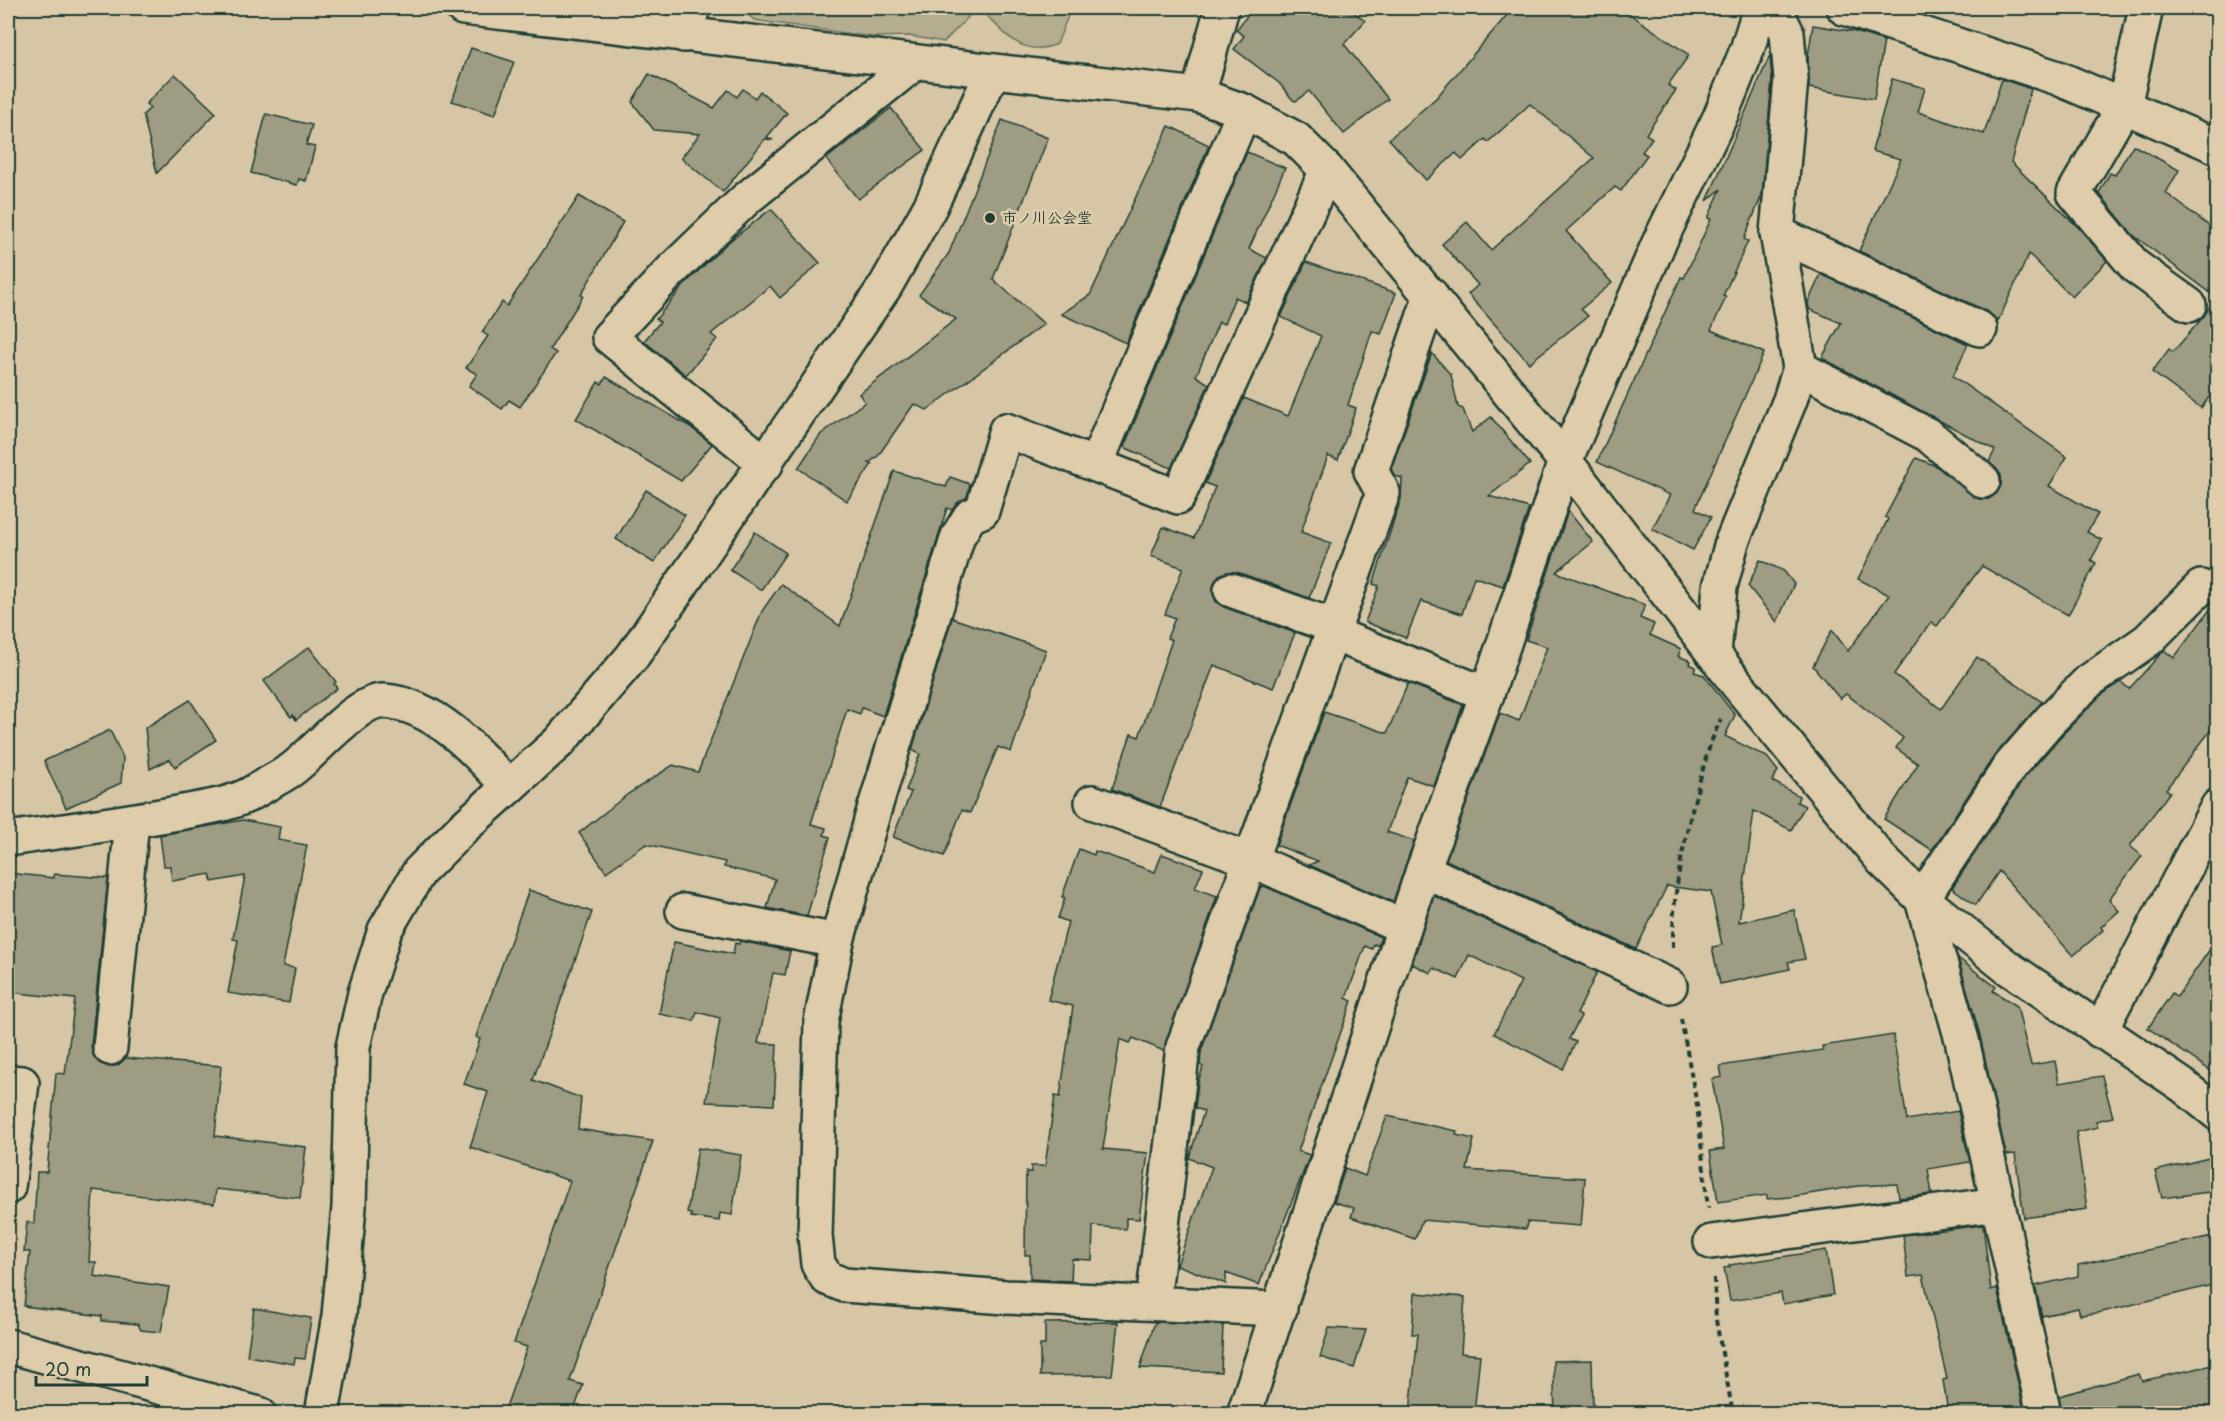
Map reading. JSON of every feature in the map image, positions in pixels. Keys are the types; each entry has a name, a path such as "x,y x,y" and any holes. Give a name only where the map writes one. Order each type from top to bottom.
{"street":[{"path":"463,8 689,21 916,62 1198,95 1244,111 1296,139 1327,170 1565,460 1737,684 1855,829 1922,899 2007,967 2182,1085 2217,1114"},
{"path":"1198,95 1222,8"},
{"path":"1244,1413 1423,870 1487,694 1565,460 1658,245 1720,117 1747,50 1760,8"},
{"path":"1714,653 1720,587 1732,542 1791,400 1800,368 1777,233 1791,79 1787,33 1775,8"},
{"path":"1844,8 2058,78 2217,147"},
{"path":"2146,8 2124,105 2074,193 2136,267 2189,305"},
{"path":"766,464 609,337 672,270 746,199 916,62"},
{"path":"322,1413 339,1316 349,1207 353,1047 365,993 385,930 419,872 463,828 559,742 632,657 766,464 885,285 930,207 993,71"},
{"path":"1096,464 1244,111"},
{"path":"1280,1309 1006,1297 844,1285 827,1278 818,1264 815,1236 816,1124 821,1022 837,941 958,536 970,516 982,511 1006,430 1178,497 1327,170"},
{"path":"1777,233 1980,329"},
{"path":"1153,1302 1183,1047 1253,861 1383,493 1371,471 1431,295"},
{"path":"1800,368 1928,435 1983,481"},
{"path":"2044,1413 1962,1040 1922,899 2010,766 2050,720 2089,681 2148,640 2201,587"},
{"path":"1231,590 1487,694"},
{"path":"8,839 210,807 249,795 292,769 363,707 383,700 414,707 448,729 479,754 509,787"},
{"path":"1092,802 1253,861 1404,927"},
{"path":"2100,1031 2217,806"},
{"path":"110,1048 132,821"},
{"path":"1423,870 1670,986"},
{"path":"683,911 837,941"},
{"path":"8,1082 22,1083 8,1187"},
{"path":"1711,1242 1998,1204"},
{"path":"8,1346 259,1413"}],"path":[{"path":"1733,1413 1716,1320 1711,1242 1697,1105 1680,1016 1670,986 1666,982 1673,958 1672,920 1679,864 1710,741 1737,684"}],"shaded area":[{"path":"741,8 977,8 944,42 909,36 873,37 754,20"},
{"path":"979,8 1071,8 1057,44 1044,48 1033,48 1014,40"}],"building":[{"path":"1253,8 1349,8 1365,21 1344,44 1388,99 1344,134 1309,91 1296,101 1293,100 1279,83 1234,49 1244,36 1236,30"},
{"path":"1513,8 1621,8 1689,55 1668,85 1676,90 1646,134 1652,138 1642,152 1647,155 1621,191 1615,187 1566,231 1612,283 1581,309 1588,316 1529,363 1468,294 1478,285 1442,244 1467,222 1491,250 1594,158 1530,104 1488,142 1485,139 1462,160 1456,153 1426,180 1389,139 1436,98"},
{"path":"1813,25 1856,32 1884,41 1874,99 1809,88 1808,56"},
{"path":"471,48 514,62 495,115 452,101"},
{"path":"1770,55 1772,79 1762,195 1744,239 1748,241 1723,296 1726,297 1711,330 1764,353 1695,509 1711,517 1693,550 1652,529 1670,495 1597,462 1681,277 1684,278 1711,219 1708,218 1721,189 1707,201"},
{"path":"175,74 216,113 157,173 143,115 150,108 146,104"},
{"path":"649,74 714,108 728,90 737,97 743,89 755,98 760,91 787,113 767,137 773,140 765,139 723,192 681,158 700,134 654,130 632,102"},
{"path":"1892,79 1925,88 1918,112 1984,134 2002,79 2031,89 2011,162 2079,228 2107,261 2072,297 2029,254 1998,321 1988,312 1859,251 1901,159 1872,151"},
{"path":"891,108 925,150 858,199 826,159"},
{"path":"266,114 312,125 306,145 315,147 306,181 299,179 297,185 251,173"},
{"path":"1002,120 1048,138 993,279 1044,324 927,410 914,404 878,456 869,463 872,464 847,501 798,468 821,434 865,402 859,394 956,319 919,295 949,253"},
{"path":"1169,126 1209,145 1126,343 1061,314 1090,295"},
{"path":"2133,145 2179,170 2166,193 2217,232 2217,386 2201,408 2152,372 2169,349 2173,352 2204,316 2216,297 2133,235 2099,193 2110,173 2115,175"},
{"path":"1247,152 1285,168 1249,249 1267,258 1246,302 1235,297 1224,324 1219,322 1196,376 1209,384 1171,468 1124,447"},
{"path":"579,196 623,222 581,295 583,296 550,349 556,353 520,407 509,400 502,409 469,386 477,374 466,368 488,336 482,332 502,302 507,306"},
{"path":"771,209 820,263 780,298 770,286 711,334 717,339 686,375 644,341 660,322 656,319 686,283 726,244"},
{"path":"1306,262 1396,293 1381,334 1372,331 1348,405 1356,408 1338,460 1328,456 1301,532 1331,543 1309,598 1237,572 1219,575 1214,583 1213,594 1216,602 1295,633 1273,688 1214,665 1160,807 1112,789 1131,734 1139,737 1172,640 1167,638 1175,618 1165,614 1183,568 1151,556 1163,527 1194,538 1215,487 1205,483 1244,398 1288,416 1321,336 1281,317"},
{"path":"1821,274 1968,344 1953,376 2067,457 2049,486 2098,514 2087,532 2102,540 2091,560 2096,563 2068,615 1982,566 1937,626 1931,622 1894,674 1941,709 1977,657 2042,702 1994,756 1932,850 1884,819 1918,764 1896,748 1903,738 1846,694 1840,699 1813,666 1832,630 1848,651 1889,595 1858,579 1888,519 1885,517 1916,458 1936,466 1979,499 1989,499 1997,493 2001,485 2001,475 1989,462 1995,450 1822,358 1841,323 1809,309 1808,302"},
{"path":"1432,353 1451,375 1458,407 1463,409 1472,432 1491,417 1530,464 1489,496 1529,508 1503,586 1474,577 1462,614 1421,601 1406,638 1365,622 1379,586 1373,584 1401,499 1402,478 1395,476 1391,469"},
{"path":"606,377 689,426 712,444 681,481 576,419 598,382 602,384"},
{"path":"894,471 946,487 950,477 970,484 967,497 952,510 947,508 883,716 862,708 860,714 847,709 811,824 826,828 824,835 830,837 807,916 767,908 775,879 724,867 725,862 646,844 606,872 579,833 628,794 673,765 698,772 762,611 781,584 840,626"},
{"path":"646,490 685,515 654,563 616,539"},
{"path":"1568,511 1593,542 1556,572 1645,605 1640,618 1654,624 1650,635 1681,649 1678,656 1691,661 1690,664 1696,667 1694,672 1704,675 1735,715 1725,736 1767,757 1778,771 1772,781 1799,796 1797,802 1805,806 1791,830 1754,811 1739,922 1794,910 1805,959 1788,962 1790,969 1720,984 1712,947 1722,945 1711,892 1667,886 1636,949 1446,860 1500,713 1519,721 1547,647 1526,640"},
{"path":"755,532 786,553 761,590 730,570"},
{"path":"1760,560 1784,571 1794,584 1777,622 1748,586"},
{"path":"2217,600 2217,722 2166,789 2170,792 2130,846 2142,856 2109,899 2119,911 2101,927 2103,930 2073,956 1999,871 1976,905 1952,888 2025,777 2064,733 2101,695 2121,682 2129,689 2164,650 2174,658"},
{"path":"952,618 1046,650 1011,752 998,747 970,813 962,810 944,856 893,837 911,792 906,790 920,754 912,750"},
{"path":"309,647 336,682 334,684 337,688 296,720 293,715 291,717 264,681"},
{"path":"1408,683 1463,705 1434,786 1407,777 1387,832 1414,841 1393,902 1309,865 1318,861 1276,845 1324,712 1387,733"},
{"path":"190,700 216,740 175,767 170,759 150,769 145,728"},
{"path":"110,730 123,758 121,783 66,808 44,761"},
{"path":"243,820 280,827 278,840 307,845 283,966 295,968 289,1003 228,993 238,940 233,939 245,876 212,882 210,874 172,881 170,866 164,866 160,835"},
{"path":"1079,849 1094,855 1095,851 1155,872 1162,854 1203,869 1195,888 1217,896 1164,1051 1133,1038 1130,1043 1120,1039 1103,1149 1148,1153 1139,1219 1126,1218 1126,1229 1093,1226 1092,1260 1072,1259 1071,1281 1030,1279 1030,1255 1025,1255 1026,1172 1031,1172 1031,1166 1045,1166 1055,1096 1060,1097 1073,1006 1048,1000 1068,922 1058,918 1065,898 1062,897"},
{"path":"8,873 54,878 54,874 108,878 91,1046 93,1055 99,1063 109,1067 118,1065 125,1058 221,1066 215,1136 306,1147 300,1198 216,1189 214,1204 93,1190 89,1262 96,1262 94,1276 169,1287 161,1332 141,1330 138,1324 102,1321 102,1316 24,1306 30,1252 24,1252 27,1222 34,1223 37,1172 47,1172 56,1073 65,1074 75,999 8,992"},
{"path":"1264,886 1381,937 1378,946 1374,944 1372,949 1365,946 1346,998 1352,1001 1298,1151 1310,1155 1259,1285 1226,1273 1226,1284 1177,1265 1212,1167 1189,1158 1204,1111 1195,1108 1198,1082 1203,1067 1200,1065 1201,1051 1260,888"},
{"path":"529,890 592,912 533,1080 581,1098 578,1129 653,1141 570,1381 583,1385 573,1413 504,1413 527,1347 514,1343 570,1181 470,1147 488,1092 464,1084 480,1039 476,1037"},
{"path":"1434,896 1597,972 1577,1014 1581,1016 1569,1039 1576,1042 1563,1069 1494,1034 1521,981 1469,955 1458,979 1434,968 1431,973 1412,964"},
{"path":"2217,939 2217,1075 2148,1028 2172,993 2177,997"},
{"path":"740,941 790,951 785,975 773,973 758,1043 777,1044 774,1105 706,1102 720,1018 697,1012 694,1021 659,1014 674,942 733,954 735,943 739,944"},
{"path":"1958,958 1996,987 1993,991 2017,1006 2031,1065 2055,1061 2059,1083 2102,1076 2113,1117 2096,1121 2098,1127 2076,1132 2087,1209 2024,1218 2015,1154 2006,1155 1980,1036"},
{"path":"1893,1035 1907,1120 1958,1111 1970,1162 1928,1169 1932,1194 1899,1198 1897,1184 1858,1186 1790,1197 1767,1199 1767,1195 1718,1202 1710,1151 1724,1149 1712,1079 1722,1077 1720,1066 1823,1050 1822,1046"},
{"path":"1387,1116 1457,1131 1456,1135 1474,1139 1467,1170 1585,1178 1581,1226 1527,1222 1526,1229 1422,1220 1415,1239 1351,1217 1354,1208 1334,1202 1345,1168 1365,1176"},
{"path":"698,1148 741,1155 732,1215 720,1213 719,1221 691,1217 691,1214 687,1213"},
{"path":"2217,1156 2217,1191 2162,1198 2155,1171"},
{"path":"1983,1225 1991,1290 1997,1288 2024,1410 2001,1413 1948,1413 1943,1380 1947,1379 1923,1275 1908,1277 1903,1235"},
{"path":"2217,1235 2217,1284 2098,1313 2080,1315 2078,1308 2042,1316 2035,1286 2078,1276 2078,1265"},
{"path":"1826,1250 1833,1295 1783,1304 1781,1293 1730,1301 1724,1268 1730,1267 1729,1265"},
{"path":"1415,1293 1465,1297 1461,1353 1480,1355 1474,1413 1410,1413 1418,1334 1412,1334"},
{"path":"254,1308 311,1318 305,1359 295,1358 294,1364 247,1356"},
{"path":"1118,1322 1112,1375 1040,1376 1040,1345 1045,1345 1045,1323"},
{"path":"1155,1322 1223,1325 1221,1372 1140,1368"},
{"path":"1329,1328 1366,1330 1354,1368 1320,1357"},
{"path":"1592,1360 1593,1407 1585,1407 1585,1413 1555,1413 1553,1361"},
{"path":"2217,1364 2217,1413 2062,1413 2059,1396 2139,1374 2142,1381"}],"place":[{"name":"市ノ川公会堂","path":"990,218"}]}
